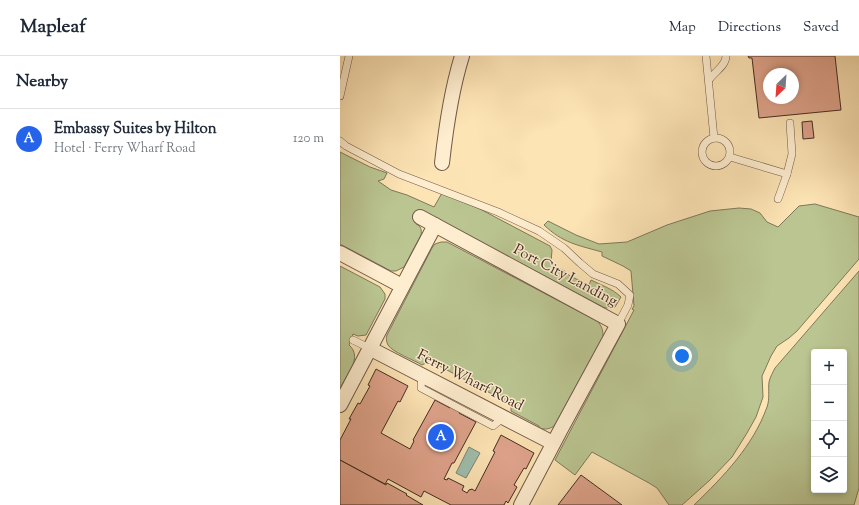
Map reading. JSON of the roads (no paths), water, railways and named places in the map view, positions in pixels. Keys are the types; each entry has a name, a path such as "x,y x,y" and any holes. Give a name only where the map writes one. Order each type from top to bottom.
{"street":[{"path":"442,163 450,105 462,56"},
{"name":"Port City Landing","path":"420,217 618,324 553,443 526,502"},
{"path":"340,406 435,225"},
{"path":"340,253 402,286"},
{"name":"Ferry Wharf Road","path":"371,349 553,443"}],"lane":[{"path":"340,96 349,56"},
{"path":"706,56 714,138"},
{"path":"709,80 714,72 721,67 726,60 726,56"},
{"path":"778,199 792,154 790,122"},
{"path":"714,138 726,141 730,148 730,157 726,163 719,167 709,165 703,160 701,155 702,147 707,141 714,138"},
{"path":"340,141 346,146 399,174 498,212 539,231 564,248 594,274 618,284 630,295 628,305 618,324"},
{"path":"730,157 787,174"},
{"path":"353,340 371,349"}],"place":[{"name":"Embassy Suites by Hilton","path":"441,437"}]}
